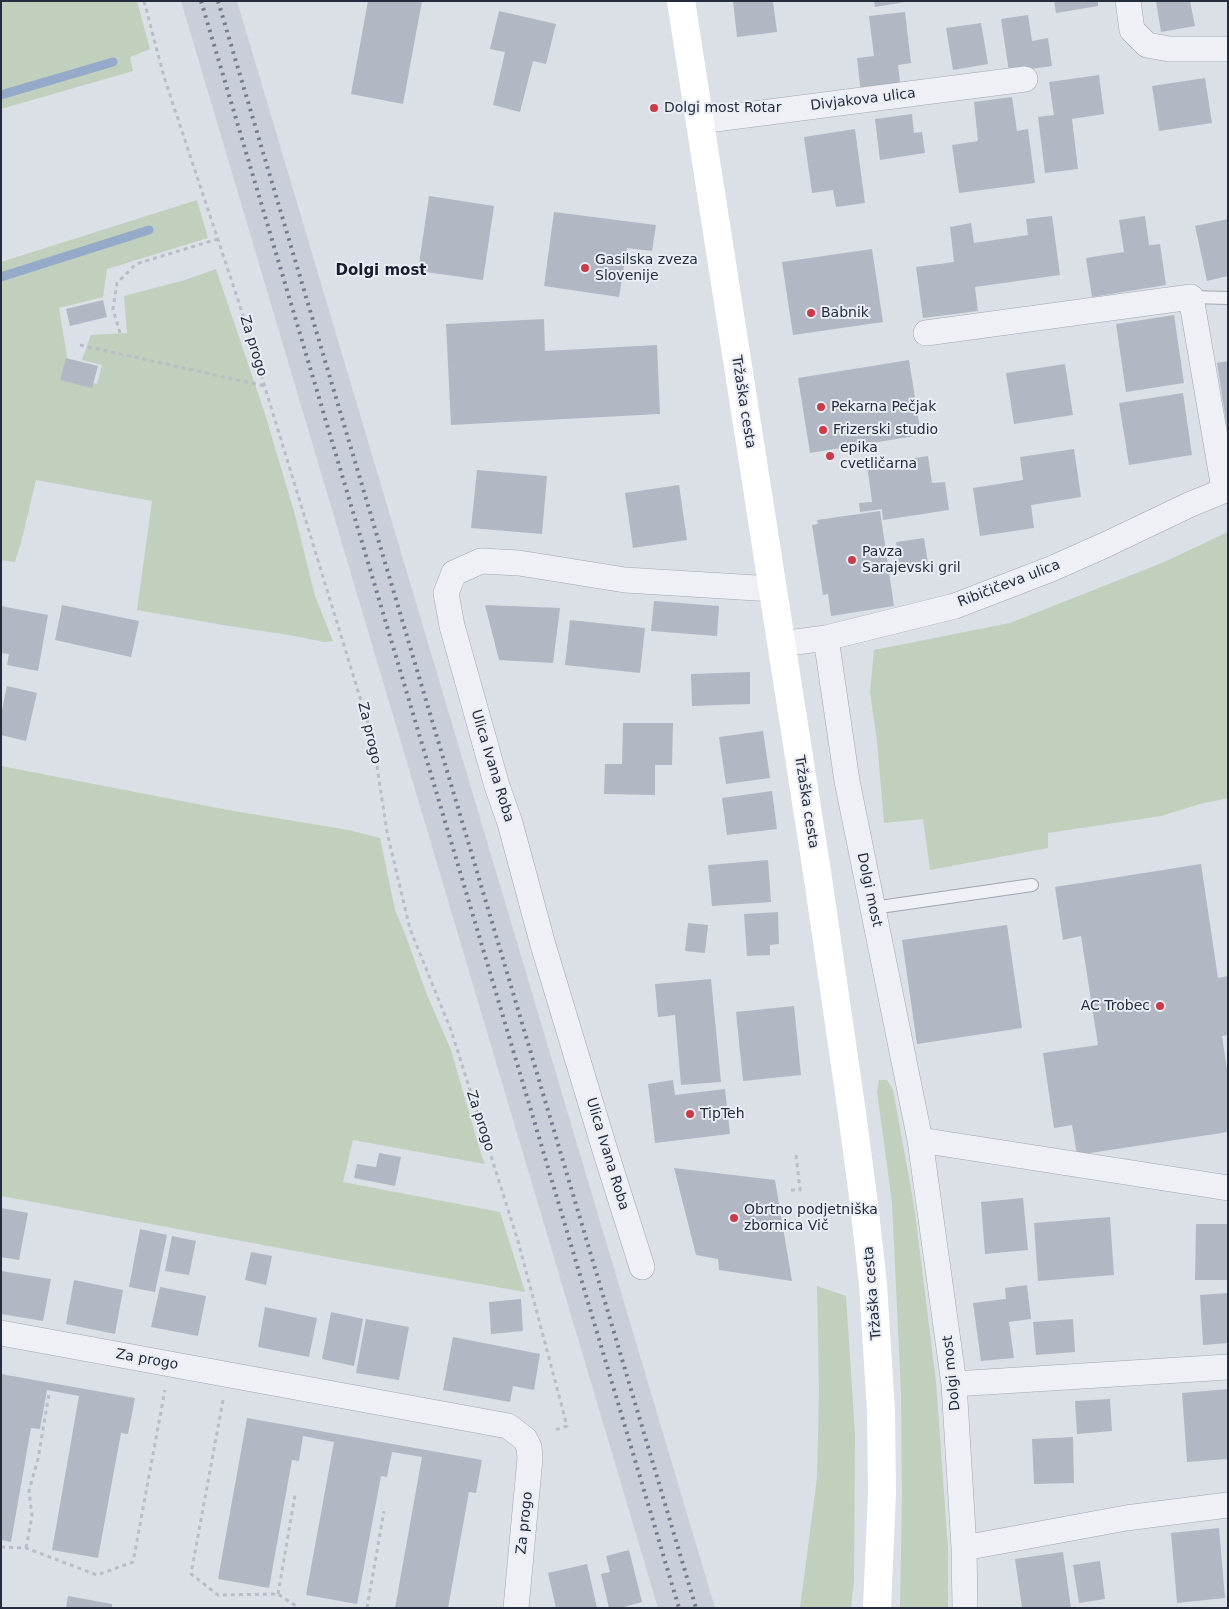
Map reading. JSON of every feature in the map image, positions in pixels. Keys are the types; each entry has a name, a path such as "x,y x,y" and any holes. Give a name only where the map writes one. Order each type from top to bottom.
{"main road":[{"name":"Tržaška cesta","path":"681,1 852,1106 873,1284 881,1401 883,1467 877,1608"}],"street":[{"path":"1128,1 1132,30 1147,45 1169,49 1228,49"},
{"name":"Divjakova ulica","path":"700,121 1025,78"},
{"path":"926,333 1191,297"},
{"name":"Ribičičeva ulica","path":"781,644 826,638 964,602 1052,569 1226,489 1191,297"},
{"name":"Ulica Ivana Roba","path":"642,1267 543,945 510,823 497,786 452,626 446,592 454,573 481,561 519,563 625,580 773,589"},
{"name":"Dolgi most","path":"826,638 847,781 920,1140 954,1384 964,1548 965,1608"},
{"path":"920,1140 1228,1188"},
{"name":"Za progo","path":"1,1334 508,1426 525,1439 529,1447 530,1466 516,1608"},
{"path":"954,1384 1228,1367"},
{"path":"964,1548 1126,1518 1228,1504"}],"lane":[{"path":"1191,297 1228,298"},
{"path":"873,908 1032,885"}],"path":[{"name":"Za progo","path":"144,1 164,77 265,386 373,740 387,832 410,928 451,1030 509,1214 567,1426 525,1439"},
{"path":"120,333 113,310 117,283 136,264 218,239"},
{"path":"80,344 265,386"},
{"path":"791,1190 800,1190 796,1155"},
{"path":"1,1546 26,1548 97,1575 133,1562 165,1389"},
{"path":"26,1548 32,1516 29,1491 38,1459 49,1394"},
{"path":"223,1400 191,1574 218,1595 278,1594 299,1608"},
{"path":"278,1594 295,1495"},
{"path":"367,1608 384,1511"}],"shaded area":[{"path":"181,1 237,1 715,1608 658,1608"}],"green space":[{"path":"1,1 137,1 150,49 130,57 133,71 1,109"},
{"path":"197,200 208,238 107,269 103,297 59,308 67,356 65,375 97,384 102,365 82,360 91,335 127,333 124,296 185,280 216,269 265,414 295,515 315,596 333,641 324,642 137,610 152,501 36,480 15,562 1,560 1,262"},
{"path":"1228,532 1228,798 1161,816 1048,833 1048,848 930,870 923,819 884,823 877,741 870,692 874,650 1010,623 1162,563"},
{"path":"1,766 228,810 349,830 380,838 395,910 427,995 451,1050 485,1164 353,1140 343,1182 500,1212 525,1292 1,1196"},
{"path":"879,1080 887,1080 893,1090 914,1205 936,1382 948,1548 948,1608 900,1608 901,1393 892,1203 877,1091"},
{"path":"817,1286 846,1296 855,1434 854,1580 851,1608 800,1608 817,1478 819,1394"}],"building":[{"path":"368,1 422,1 403,104 351,94"},
{"path":"733,1 773,1 777,32 737,37"},
{"path":"874,1 905,1 905,2 875,7"},
{"path":"1054,1 1098,1 1098,6 1056,13"},
{"path":"1156,1 1190,1 1195,26 1161,32"},
{"path":"499,11 556,24 546,64 533,61 520,112 493,105 505,52 490,49"},
{"path":"905,12 911,63 898,65 901,89 861,94 857,58 874,56 869,16"},
{"path":"1028,15 1032,41 1048,38 1052,66 1009,72 1001,19"},
{"path":"981,23 988,64 953,70 946,28"},
{"path":"1099,75 1104,114 1072,119 1078,169 1045,173 1038,117 1054,115 1049,82"},
{"path":"1205,78 1212,123 1159,131 1152,86"},
{"path":"1012,97 1017,131 1028,129 1035,183 959,193 952,145 978,141 974,102"},
{"path":"912,114 914,133 922,132 925,153 880,160 875,119"},
{"path":"855,129 865,203 836,207 833,190 812,193 804,137"},
{"path":"429,196 494,206 483,280 418,271"},
{"name":"Gasilska zveza Slovenije","path":"554,212 656,225 652,251 627,248 619,297 544,286"},
{"path":"1052,216 1060,275 975,287 978,311 923,318 916,267 954,262 950,227 971,223 974,243 1028,235 1026,219"},
{"path":"1145,216 1149,245 1160,244 1166,285 1092,297 1086,258 1124,252 1119,220"},
{"path":"1228,219 1228,276 1207,281 1195,226"},
{"path":"872,249 883,322 793,335 782,262"},
{"path":"103,300 107,317 70,326 66,309"},
{"path":"1174,315 1184,383 1126,392 1116,324"},
{"path":"544,319 545,351 657,345 660,414 451,425 446,324"},
{"path":"66,358 98,366 92,388 60,380"},
{"path":"909,360 921,435 810,453 798,378"},
{"path":"1228,361 1228,428 1227,428 1217,363"},
{"path":"1065,364 1073,415 1014,424 1006,373"},
{"path":"1183,393 1192,455 1129,465 1119,403"},
{"path":"1074,449 1081,497 1031,505 1034,528 980,536 973,488 1023,480 1020,457"},
{"path":"928,456 932,483 945,482 949,510 883,520 882,509 860,512 859,503 872,502 867,465"},
{"path":"477,470 547,476 542,534 471,528"},
{"path":"679,485 687,540 633,548 625,493"},
{"name":"Pavza Sarajevski gril","path":"880,511 894,606 831,616 828,594 823,595 812,525 818,524 817,520"},
{"path":"924,538 929,569 901,574 896,542"},
{"path":"654,601 719,606 717,636 651,631"},
{"path":"62,605 139,621 131,657 55,640"},
{"path":"485,605 560,608 553,663 499,660"},
{"path":"1,606 48,615 38,671 7,665 9,654 1,653"},
{"path":"570,620 645,628 640,673 565,665"},
{"path":"750,672 750,704 692,706 691,674"},
{"path":"7,686 37,693 26,741 1,735 1,715"},
{"path":"623,723 673,723 672,765 655,765 655,795 604,794 605,764 622,764"},
{"path":"763,731 770,778 726,784 719,737"},
{"path":"772,791 777,829 727,835 722,798"},
{"path":"768,860 771,902 712,906 708,865"},
{"name":"AC Trobec","path":"1201,864 1218,978 1228,976 1228,1035 1222,1036 1228,1076 1228,1132 1077,1155 1072,1125 1054,1128 1043,1053 1098,1045 1081,936 1063,940 1055,887"},
{"path":"778,912 779,944 770,945 770,955 747,956 744,914"},
{"path":"688,923 708,925 705,953 685,951"},
{"path":"1007,925 1022,1028 917,1044 902,940"},
{"path":"711,979 721,1082 681,1085 675,1015 658,1017 655,984"},
{"path":"794,1006 801,1075 743,1081 736,1012"},
{"name":"TipTeh","path":"673,1080 675,1095 725,1089 730,1134 655,1143 648,1084"},
{"path":"379,1153 401,1157 395,1186 354,1178 357,1164 376,1167"},
{"name":"Obrtno podjetniška zbornica Vič","path":"674,1168 775,1180 792,1281 719,1270 718,1259 696,1255"},
{"path":"1023,1198 1028,1250 985,1254 981,1202"},
{"path":"1,1208 28,1213 19,1260 1,1257"},
{"path":"1110,1217 1114,1275 1038,1281 1034,1223"},
{"path":"1196,1224 1228,1224 1228,1280 1195,1280"},
{"path":"140,1229 167,1235 155,1292 129,1287"},
{"path":"172,1236 196,1241 189,1275 165,1271"},
{"path":"251,1252 272,1256 266,1285 245,1280"},
{"path":"1,1271 51,1279 43,1321 1,1314"},
{"path":"74,1280 123,1290 115,1334 66,1324"},
{"path":"1027,1285 1031,1319 1009,1322 1014,1358 981,1361 973,1303 1006,1299 1005,1288"},
{"path":"160,1287 206,1296 198,1336 151,1327"},
{"path":"1228,1293 1228,1343 1203,1345 1200,1295"},
{"path":"521,1299 523,1331 491,1334 489,1302"},
{"path":"265,1307 317,1318 309,1357 258,1347"},
{"path":"331,1312 363,1319 354,1366 322,1359"},
{"path":"366,1319 409,1327 399,1380 356,1373"},
{"path":"1073,1319 1075,1352 1036,1355 1033,1322"},
{"path":"453,1337 540,1354 534,1390 513,1386 510,1402 443,1390"},
{"path":"1,1374 135,1398 128,1434 121,1433 98,1558 52,1550 79,1396 47,1390 40,1429 31,1428 11,1542 1,1540"},
{"path":"1228,1389 1228,1459 1187,1462 1182,1393"},
{"path":"1110,1399 1112,1431 1077,1434 1075,1401"},
{"path":"247,1418 482,1460 476,1493 469,1492 448,1608 395,1608 422,1457 392,1452 387,1477 381,1476 357,1604 306,1595 334,1442 303,1436 299,1461 292,1460 269,1588 218,1579"},
{"path":"1073,1437 1074,1483 1034,1484 1032,1439"},
{"path":"1219,1528 1225,1598 1177,1603 1171,1533"},
{"path":"629,1550 642,1602 620,1608 609,1608 601,1574 610,1572 606,1556"},
{"path":"1063,1552 1071,1608 1022,1608 1015,1559"},
{"path":"1100,1561 1105,1599 1079,1603 1073,1565"},
{"path":"587,1564 597,1608 556,1608 548,1573"},
{"path":"68,1596 112,1604 112,1608 66,1608"}],"waterway":[{"path":"1,95 113,62"},
{"path":"1,277 149,230"}],"railway":[{"path":"201,1 679,1608"},
{"path":"218,1 696,1608"}],"place":[{"name":"Dolgi most Rotar","path":"654,108"},
{"name":"Gasilska zveza Slovenije","path":"585,268"},
{"name":"Babnik","path":"811,313"},
{"name":"Pekarna Pečjak","path":"821,407"},
{"name":"Frizerski studio","path":"823,430"},
{"name":"epika cvetličarna","path":"830,456"},
{"name":"Pavza Sarajevski gril","path":"852,560"},
{"name":"AC Trobec","path":"1160,1006"},
{"name":"TipTeh","path":"690,1114"},
{"name":"Obrtno podjetniška zbornica Vič","path":"734,1218"}],"district":[{"name":"Dolgi most","path":"381,271"}]}
